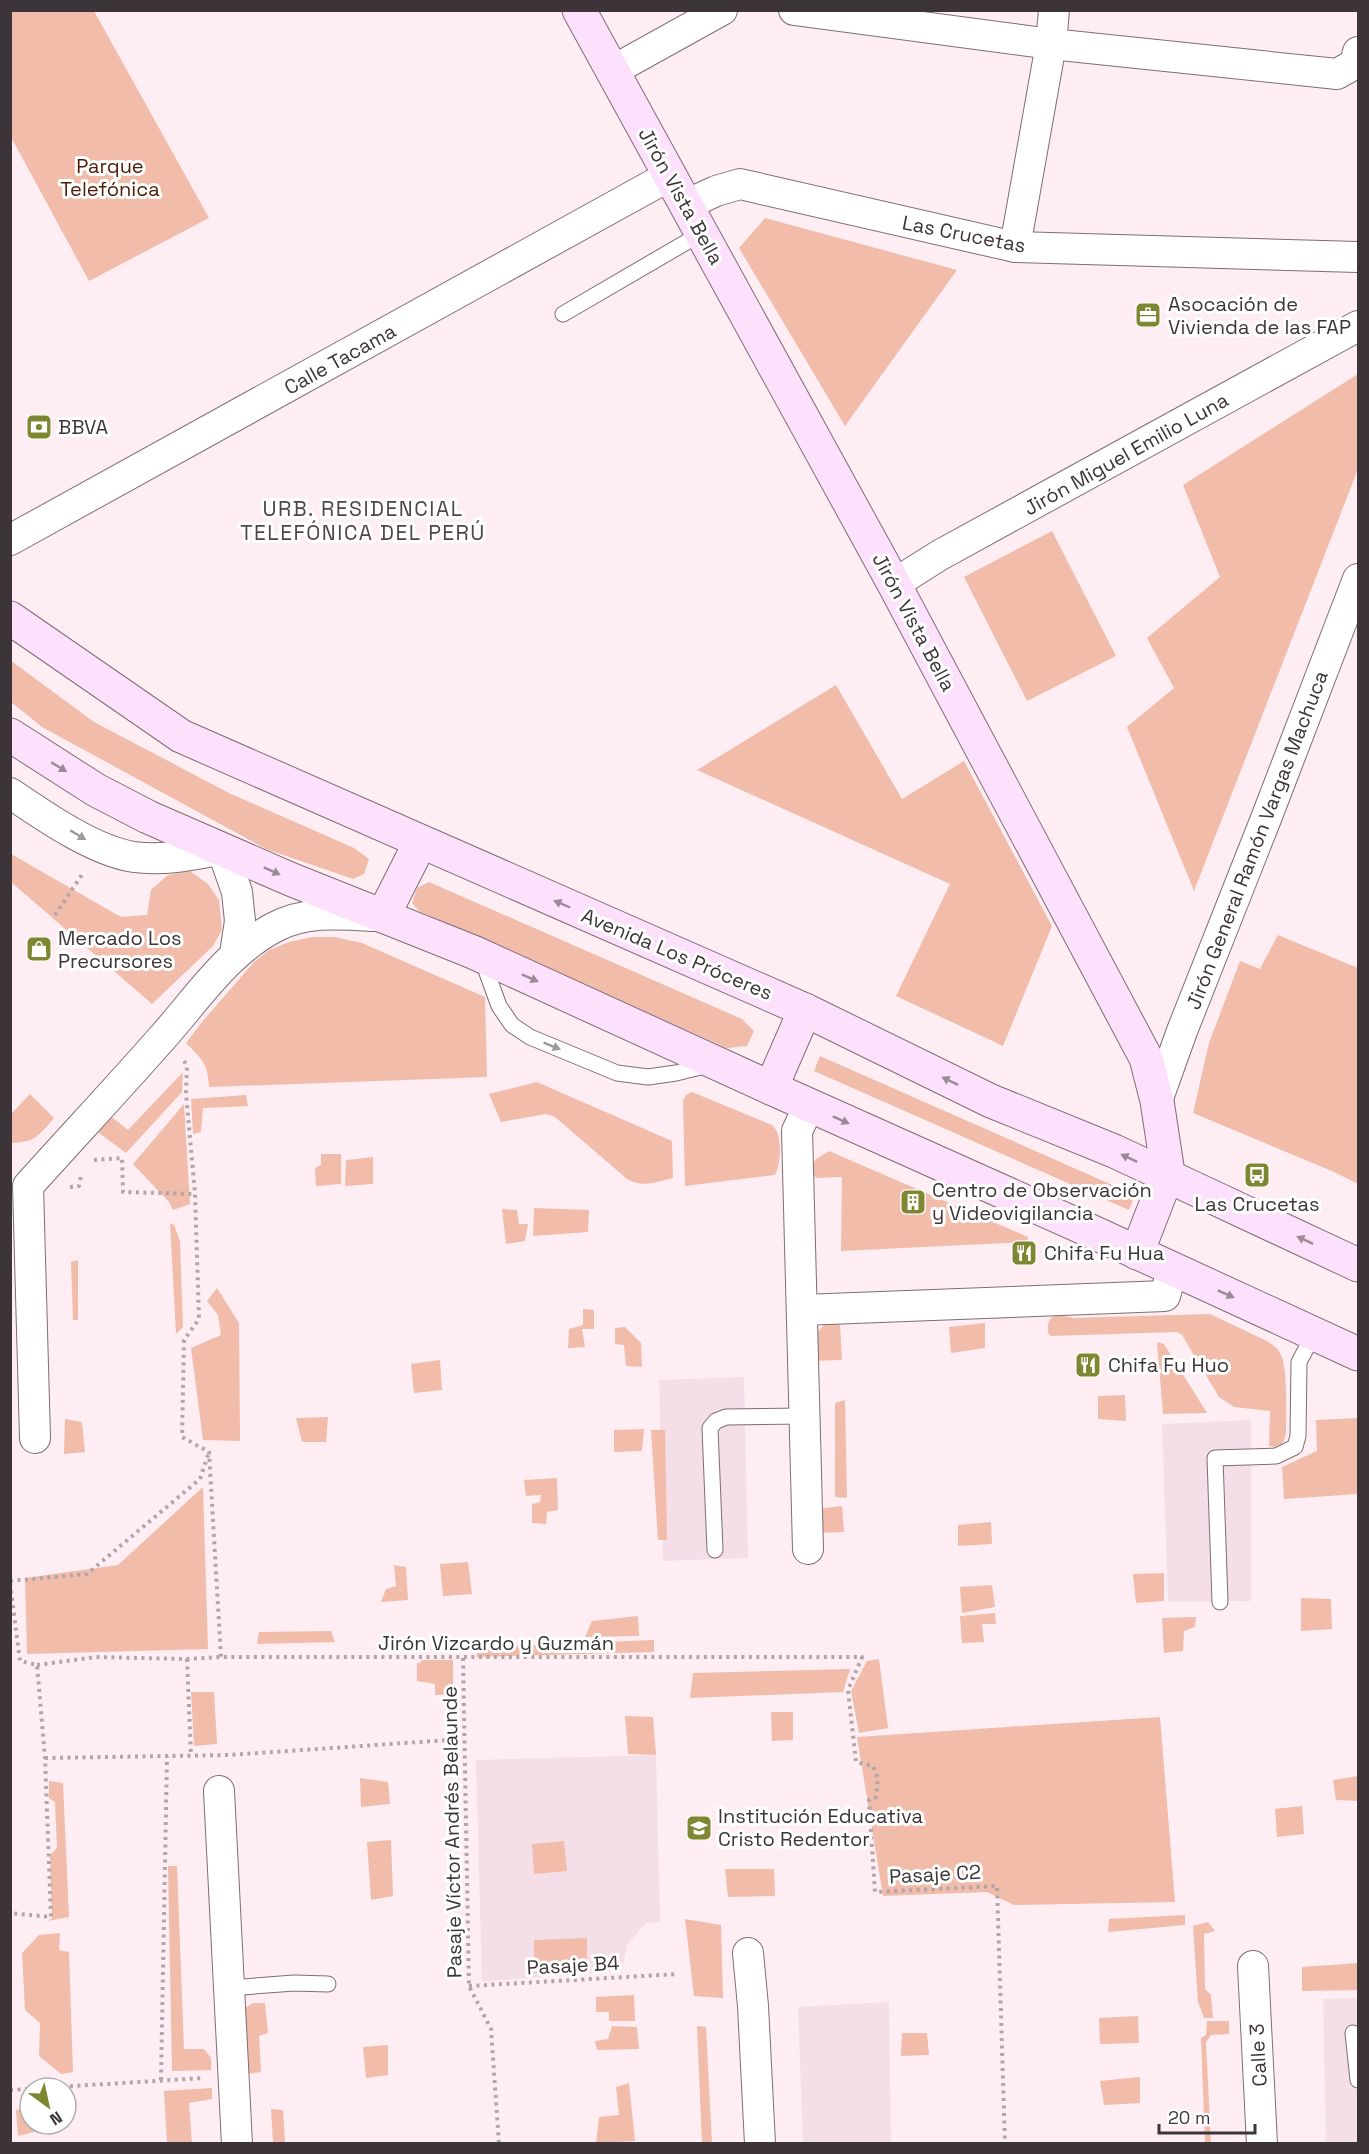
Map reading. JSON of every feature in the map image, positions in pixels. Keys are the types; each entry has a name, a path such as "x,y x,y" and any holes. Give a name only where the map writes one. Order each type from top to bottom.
{"main road":[{"name":"Jirón Vista Bella","path":"579,10 894,584 1146,1058 1164,1136 1167,1176 1137,1254"},
{"name":"Avenida Los Próceres","path":"10,618 181,736 420,843 805,1010 991,1101 1114,1151 1359,1265"},
{"path":"10,735 96,790 148,817 481,956 717,1064 771,1089 803,1118 1084,1228 1359,1354"},
{"path":"383,916 420,843"},
{"path":"771,1089 805,1010"}],"street":[{"path":"612,71 722,10"},
{"path":"794,10 1051,44 1337,74 1354,64 1359,52"},
{"path":"1015,247 1051,44 1054,10"},
{"name":"Calle Tacama","path":"10,540 669,176"},
{"name":"Las Crucetas","path":"686,205 716,191 740,184 1015,247 1359,257"},
{"name":"Jirón Miguel Emilio Luna","path":"894,584 940,555 1359,326"},
{"name":"Jirón General Ramón Vargas Machuca","path":"1157,1101 1182,1031 1359,579"},
{"path":"18,802 97,846 134,857 184,857 222,849 237,892 240,921 235,954"},
{"path":"34,1438 19,1228 28,1186 235,954 275,927 300,917 334,914 383,916"},
{"path":"803,1118 802,1310 808,1549"},
{"path":"802,1310 1165,1296 1172,1270"},
{"path":"219,1791 237,2144"},
{"path":"748,1953 760,2144"},
{"name":"Calle 3","path":"1253,1966 1262,2144"}],"lane":[{"path":"563,314 702,234"},
{"path":"481,956 499,1006 512,1025 530,1037 617,1073 648,1077 717,1064"},
{"path":"1220,1602 1215,1458 1276,1456 1294,1447 1298,1436 1299,1362 1314,1334"},
{"path":"715,1550 710,1428 716,1421 726,1417 804,1416"},
{"path":"229,1988 294,1983 328,1984"},
{"path":"1353,2033 1359,2080"}],"path":[{"path":"54,915 78,882"},
{"path":"163,1037 187,1066 186,1093 195,1194 200,1319 184,1340 182,1437 209,1452"},
{"path":"84,1161 122,1158 123,1192 195,1194"},
{"path":"62,1188 79,1186 82,1169"},
{"path":"10,1913 51,1917 45,1758 37,1665 20,1661 10,1582 87,1574 200,1479 209,1452"},
{"path":"209,1452 221,1657"},
{"name":"Jirón Vizcardo y Guzmán","path":"37,1665 96,1657 187,1659 221,1657 862,1657 848,1690 856,1762 873,1766 878,1779 876,1797 869,1800 874,1892"},
{"name":"Pasaje Víctor Andrés Belaunde","path":"463,1658 469,1986 491,2029 499,2144"},
{"path":"187,1659 191,1756"},
{"path":"45,1758 229,1755 464,1739"},
{"path":"161,2080 167,1756"},
{"name":"Pasaje C2","path":"874,1892 997,1886 1005,2144"},
{"name":"Pasaje B4","path":"469,1986 678,1974"},
{"path":"78,2085 234,2076"}],"shaded area":[{"path":"744,1377 748,1558 663,1561 659,1380"},
{"path":"1251,1420 1251,1601 1168,1602 1162,1424"},
{"path":"656,1755 660,1922 646,1923 627,1945 622,1970 482,1982 476,1760"},
{"path":"1358,1998 1358,2143 1326,2143 1323,1999"},
{"path":"889,2002 891,2143 803,2143 798,2007"}],"green space":[{"name":"Parque Telefónica","path":"10,11 94,11 209,218 89,281 11,137"},
{"path":"765,218 957,270 845,426 739,248"},
{"path":"1358,374 1358,469 1194,891 1127,727 1174,688 1147,638 1220,577 1183,485"},
{"path":"1052,531 1116,656 1027,701 964,577"},
{"path":"10,660 94,722 229,793 354,848 369,859 364,874 353,879 266,849 42,727 11,702"},
{"path":"836,685 902,799 964,761 1052,926 1003,1046 896,996 950,884 697,770"},
{"path":"11,854 121,917 147,915 151,890 168,875 190,871 208,884 219,900 222,930 213,946 152,1004 11,882"},
{"path":"429,882 742,1019 754,1031 747,1046 727,1048 419,911 412,903 417,888"},
{"path":"1278,935 1358,968 1358,1184 1193,1113 1209,1043 1240,961 1260,969"},
{"path":"312,937 335,937 362,943 485,997 487,1077 209,1087 203,1062 186,1043 254,962 269,950 289,942"},
{"path":"820,1056 1135,1195 1129,1210 814,1071"},
{"path":"183,1072 182,1092 126,1153 91,1127 107,1113 128,1130"},
{"path":"537,1082 672,1141 673,1178 644,1184 627,1179 555,1117 546,1114 501,1122 489,1094"},
{"path":"692,1092 772,1125 776,1129 780,1149 775,1175 685,1186 683,1101 686,1095"},
{"path":"30,1094 54,1118 36,1137 11,1143 11,1114"},
{"path":"246,1095 248,1106 203,1108 201,1132 193,1134 191,1099"},
{"path":"184,1104 190,1204 173,1210 169,1202 133,1164"},
{"path":"829,1151 1028,1237 1027,1242 841,1251 842,1177 816,1178 811,1171 815,1160"},
{"path":"321,1154 341,1154 341,1184 316,1186 315,1168 321,1165"},
{"path":"373,1157 373,1184 345,1186 346,1160"},
{"path":"534,1208 589,1210 588,1232 533,1236"},
{"path":"502,1209 517,1210 519,1224 528,1224 525,1241 506,1244"},
{"path":"170,1223 174,1225 180,1241 183,1327 176,1334"},
{"path":"78,1260 78,1320 73,1320 71,1262"},
{"path":"217,1288 239,1323 240,1441 203,1440 191,1348 221,1335 218,1315 207,1301"},
{"path":"583,1309 594,1310 594,1329 582,1329 585,1347 568,1348 569,1329 583,1325"},
{"path":"1210,1314 1267,1341 1280,1353 1285,1371 1286,1392 1286,1433 1283,1443 1274,1447 1269,1446 1270,1411 1234,1407 1219,1397 1182,1335 1177,1332 1051,1336 1048,1333 1049,1321 1058,1315 1073,1318"},
{"path":"827,1323 840,1324 842,1360 808,1361 813,1340 818,1331"},
{"path":"985,1323 985,1348 951,1353 949,1327"},
{"path":"625,1327 641,1343 642,1367 626,1366 624,1345 615,1344 615,1328"},
{"path":"1157,1342 1164,1344 1207,1413 1163,1414"},
{"path":"440,1360 442,1390 414,1393 411,1364"},
{"path":"1125,1395 1126,1421 1098,1419 1098,1396"},
{"path":"845,1400 847,1498 835,1497 835,1403"},
{"path":"328,1417 326,1442 302,1442 296,1418"},
{"path":"1358,1418 1358,1494 1284,1499 1282,1467 1317,1451 1316,1420"},
{"path":"65,1419 82,1422 85,1452 64,1454"},
{"path":"644,1429 642,1451 614,1452 614,1430"},
{"path":"651,1430 665,1430 667,1540 658,1540"},
{"path":"557,1478 558,1510 547,1512 546,1524 532,1523 532,1504 540,1502 541,1495 526,1496 524,1480"},
{"path":"203,1487 208,1649 27,1654 25,1578 118,1565"},
{"path":"842,1506 844,1532 819,1533 809,1510"},
{"path":"991,1522 992,1544 958,1546 958,1525"},
{"path":"468,1562 472,1594 443,1596 440,1564"},
{"path":"394,1565 406,1567 408,1600 381,1602 386,1589 396,1586"},
{"path":"1164,1573 1164,1601 1136,1603 1133,1574"},
{"path":"992,1585 995,1607 962,1613 960,1587"},
{"path":"1301,1598 1331,1599 1332,1629 1301,1631"},
{"path":"995,1613 996,1624 982,1624 984,1642 962,1643 960,1616"},
{"path":"638,1616 639,1636 585,1637 592,1621"},
{"path":"1196,1617 1195,1627 1184,1631 1183,1651 1164,1653 1162,1618"},
{"path":"331,1631 335,1642 257,1644 259,1632"},
{"path":"654,1640 654,1652 477,1657 476,1647"},
{"path":"879,1659 888,1728 859,1733 851,1691 867,1661"},
{"path":"422,1660 453,1660 453,1694 435,1695 435,1684 417,1681 417,1663"},
{"path":"850,1669 843,1692 690,1698 693,1673"},
{"path":"191,1692 214,1692 217,1744 194,1746"},
{"path":"771,1712 793,1712 793,1740 772,1741"},
{"path":"625,1716 653,1717 656,1755 628,1754"},
{"path":"1160,1717 1175,1902 1014,1905 987,1892 883,1896 857,1737"},
{"path":"1358,1776 1358,1801 1336,1800 1333,1780"},
{"path":"360,1778 388,1782 390,1804 361,1807"},
{"path":"49,1781 63,1783 69,1917 48,1921 52,1918 50,1855 57,1848 55,1802 49,1798"},
{"path":"1302,1806 1304,1834 1277,1837 1275,1809"},
{"path":"391,1840 393,1896 371,1900 367,1842"},
{"path":"564,1841 567,1871 534,1874 532,1844"},
{"path":"168,1866 177,1866 184,2049 204,2049 211,2058 211,2070 172,2071"},
{"path":"725,1869 774,1869 775,1896 728,1897"},
{"path":"1185,1915 1185,1925 1108,1932 1109,1919"},
{"path":"685,1919 721,1925 723,1998 694,1996"},
{"path":"1208,1922 1215,1931 1204,1934 1205,1989 1211,1995 1213,2018 1204,2018 1198,2002 1193,1926"},
{"path":"60,1933 59,1950 69,1952 73,2072 61,2074 39,2056 40,2023 25,2010 22,1953 39,1935"},
{"path":"587,1938 587,1968 534,1973 534,1940"},
{"path":"1358,1963 1358,1990 1302,1991 1302,1967"},
{"path":"634,1995 635,2021 609,2021 609,2012 596,2012 596,1997"},
{"path":"253,2003 265,2003 268,2033 259,2036 261,2072 242,2075 243,2009"},
{"path":"1138,2016 1139,2043 1100,2044 1099,2018"},
{"path":"1207,2021 1229,2021 1229,2034 1211,2035 1206,2042 1211,2144 1205,2143 1201,2038 1206,2035"},
{"path":"612,2026 637,2027 639,2049 597,2050 595,2041 608,2039"},
{"path":"697,2026 706,2027 712,2143 702,2143"},
{"path":"902,2033 927,2033 929,2055 901,2056"},
{"path":"388,2045 388,2075 366,2078 363,2047"},
{"path":"1140,2077 1140,2103 1104,2105 1100,2081"},
{"path":"629,2083 635,2141 596,2143 599,2117 619,2115 616,2087"},
{"path":"212,2088 212,2099 189,2103 192,2143 167,2143 164,2091"},
{"path":"271,2109 283,2110 285,2143 273,2143"},
{"path":"16,2110 18,2110 18,2136"}],"place":[{"name":"Asocación de Vivienda de las FAP","path":"1148,315"},
{"name":"BBVA","path":"39,427"},
{"name":"Mercado Los Precursores","path":"39,949"},
{"name":"Las Crucetas","path":"1257,1175"},
{"name":"Centro de Observación y Videovigilancia","path":"913,1202"},
{"name":"Chifa Fu Hua","path":"1024,1253"},
{"name":"Chifa Fu Huo","path":"1088,1365"},
{"name":"Institución Educativa Cristo Redentor","path":"699,1828"}],"district":[{"name":"URB. RESIDENCIAL TELEFÓNICA DEL PERÚ","path":"363,520"}]}
